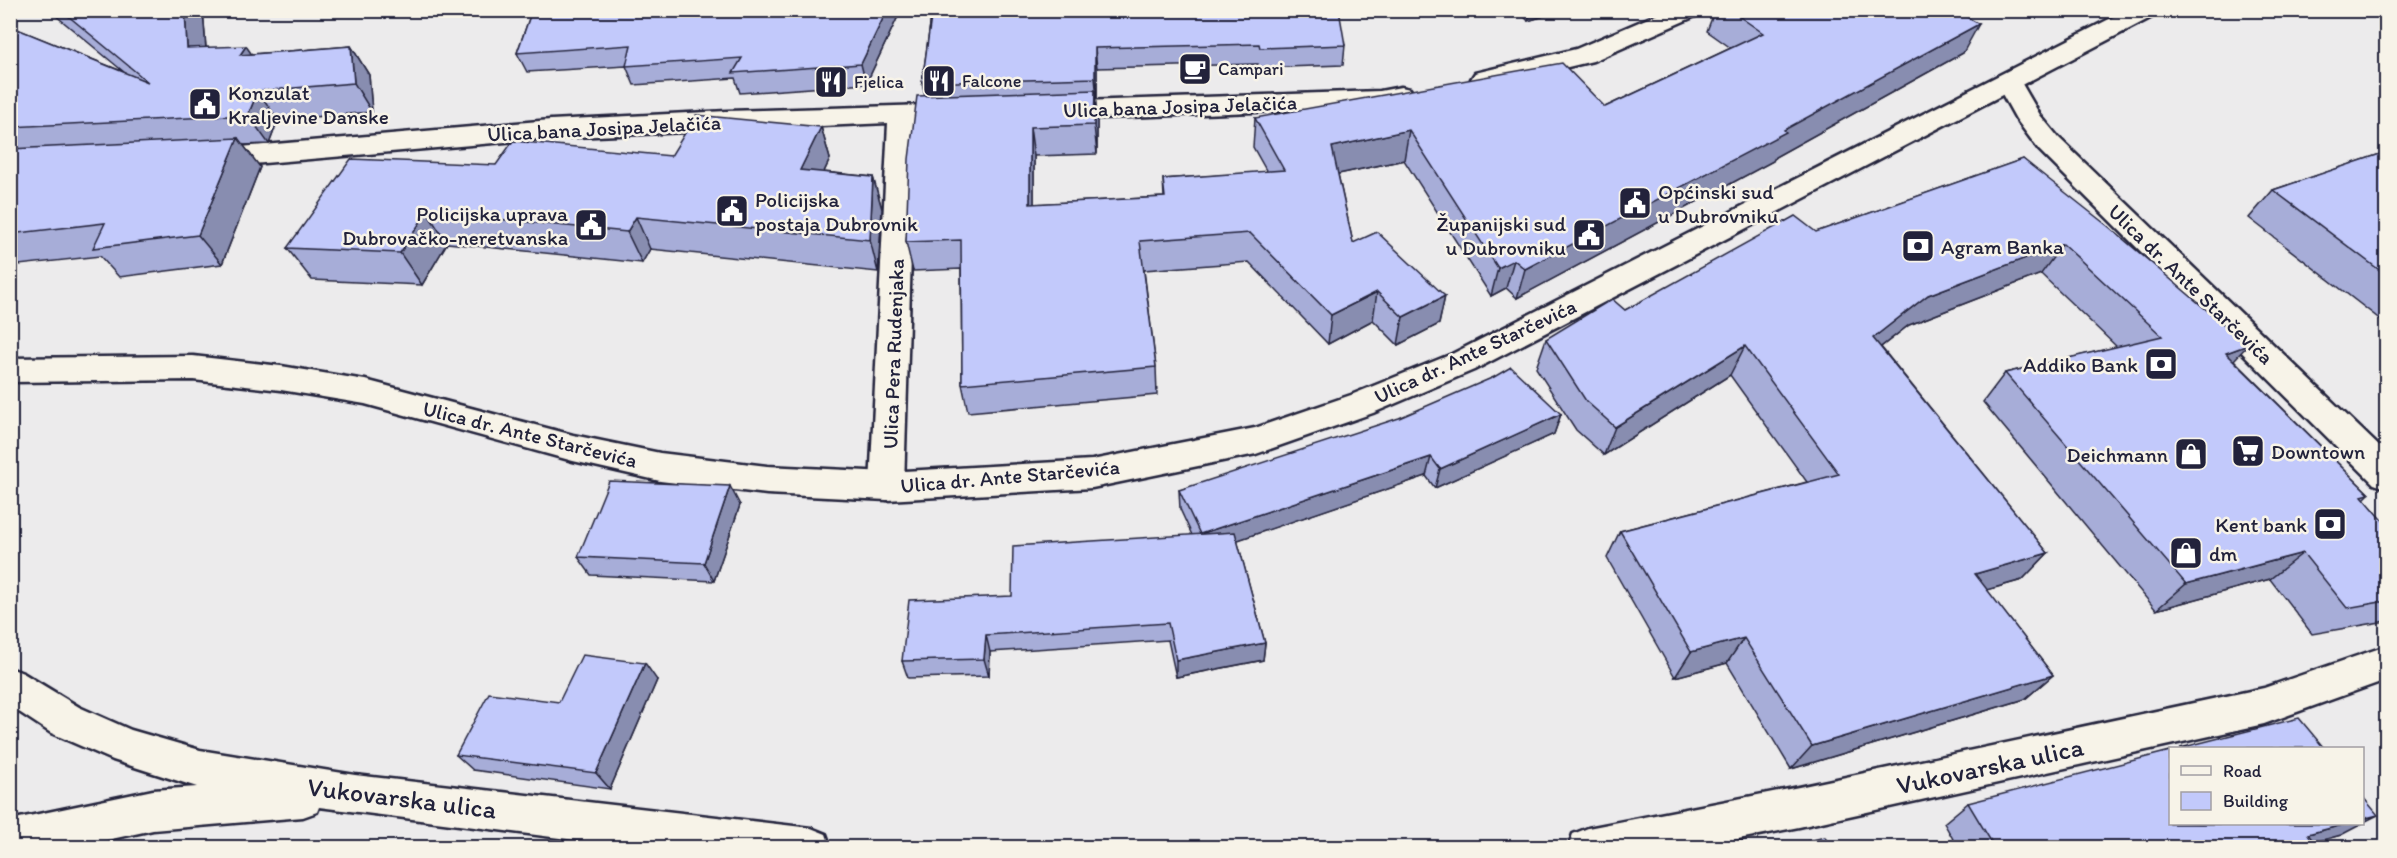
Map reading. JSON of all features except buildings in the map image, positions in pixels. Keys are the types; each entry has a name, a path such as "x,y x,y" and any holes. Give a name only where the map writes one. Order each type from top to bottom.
{"main road":[{"path":"1458,84 1502,76 1584,55 1689,10"},
{"name":"Ulica dr. Ante Starčevića","path":"10,370 193,368 280,378 365,392 573,448 660,467 767,480 887,486 1092,474 1256,441 1362,404 1463,362 2009,83 2146,10"},
{"name":"Ulica dr. Ante Starčevića","path":"2009,83 2029,119 2049,144 2386,474"},
{"name":"Ulica bana Josipa Jelačića","path":"1031,111 1380,99 1424,90"},
{"name":"Ulica bana Josipa Jelačića","path":"177,160 261,156 504,133 984,112"},
{"name":"Ulica Pera Rudenjaka","path":"887,486 902,114"},
{"name":"Vukovarska ulica","path":"1588,848 1799,807 2264,706 2386,663"},
{"name":"Vukovarska ulica","path":"10,685 65,720 127,747 200,769 355,794 811,848"},
{"path":"10,840 153,810 355,794"}],"place":[{"name":"Campari","path":"1195,69"},
{"name":"Falcone","path":"939,81"},
{"name":"Fjelica","path":"831,82"},
{"name":"Konzulat Kraljevine Danske","path":"205,104"},
{"name":"Općinski sud u Dubrovniku","path":"1635,203"},
{"name":"Policijska postaja Dubrovnik","path":"732,211"},
{"name":"Policijska uprava Dubrovačko-neretvanska","path":"591,225"},
{"name":"Županijski sud u Dubrovniku","path":"1589,235"},
{"name":"Agram Banka","path":"1918,246"},
{"name":"Addiko Bank","path":"2161,364"},
{"name":"Downtown","path":"2248,451"},
{"name":"Deichmann","path":"2191,454"},
{"name":"Kent bank","path":"2330,524"},
{"name":"dm","path":"2186,553"}]}
